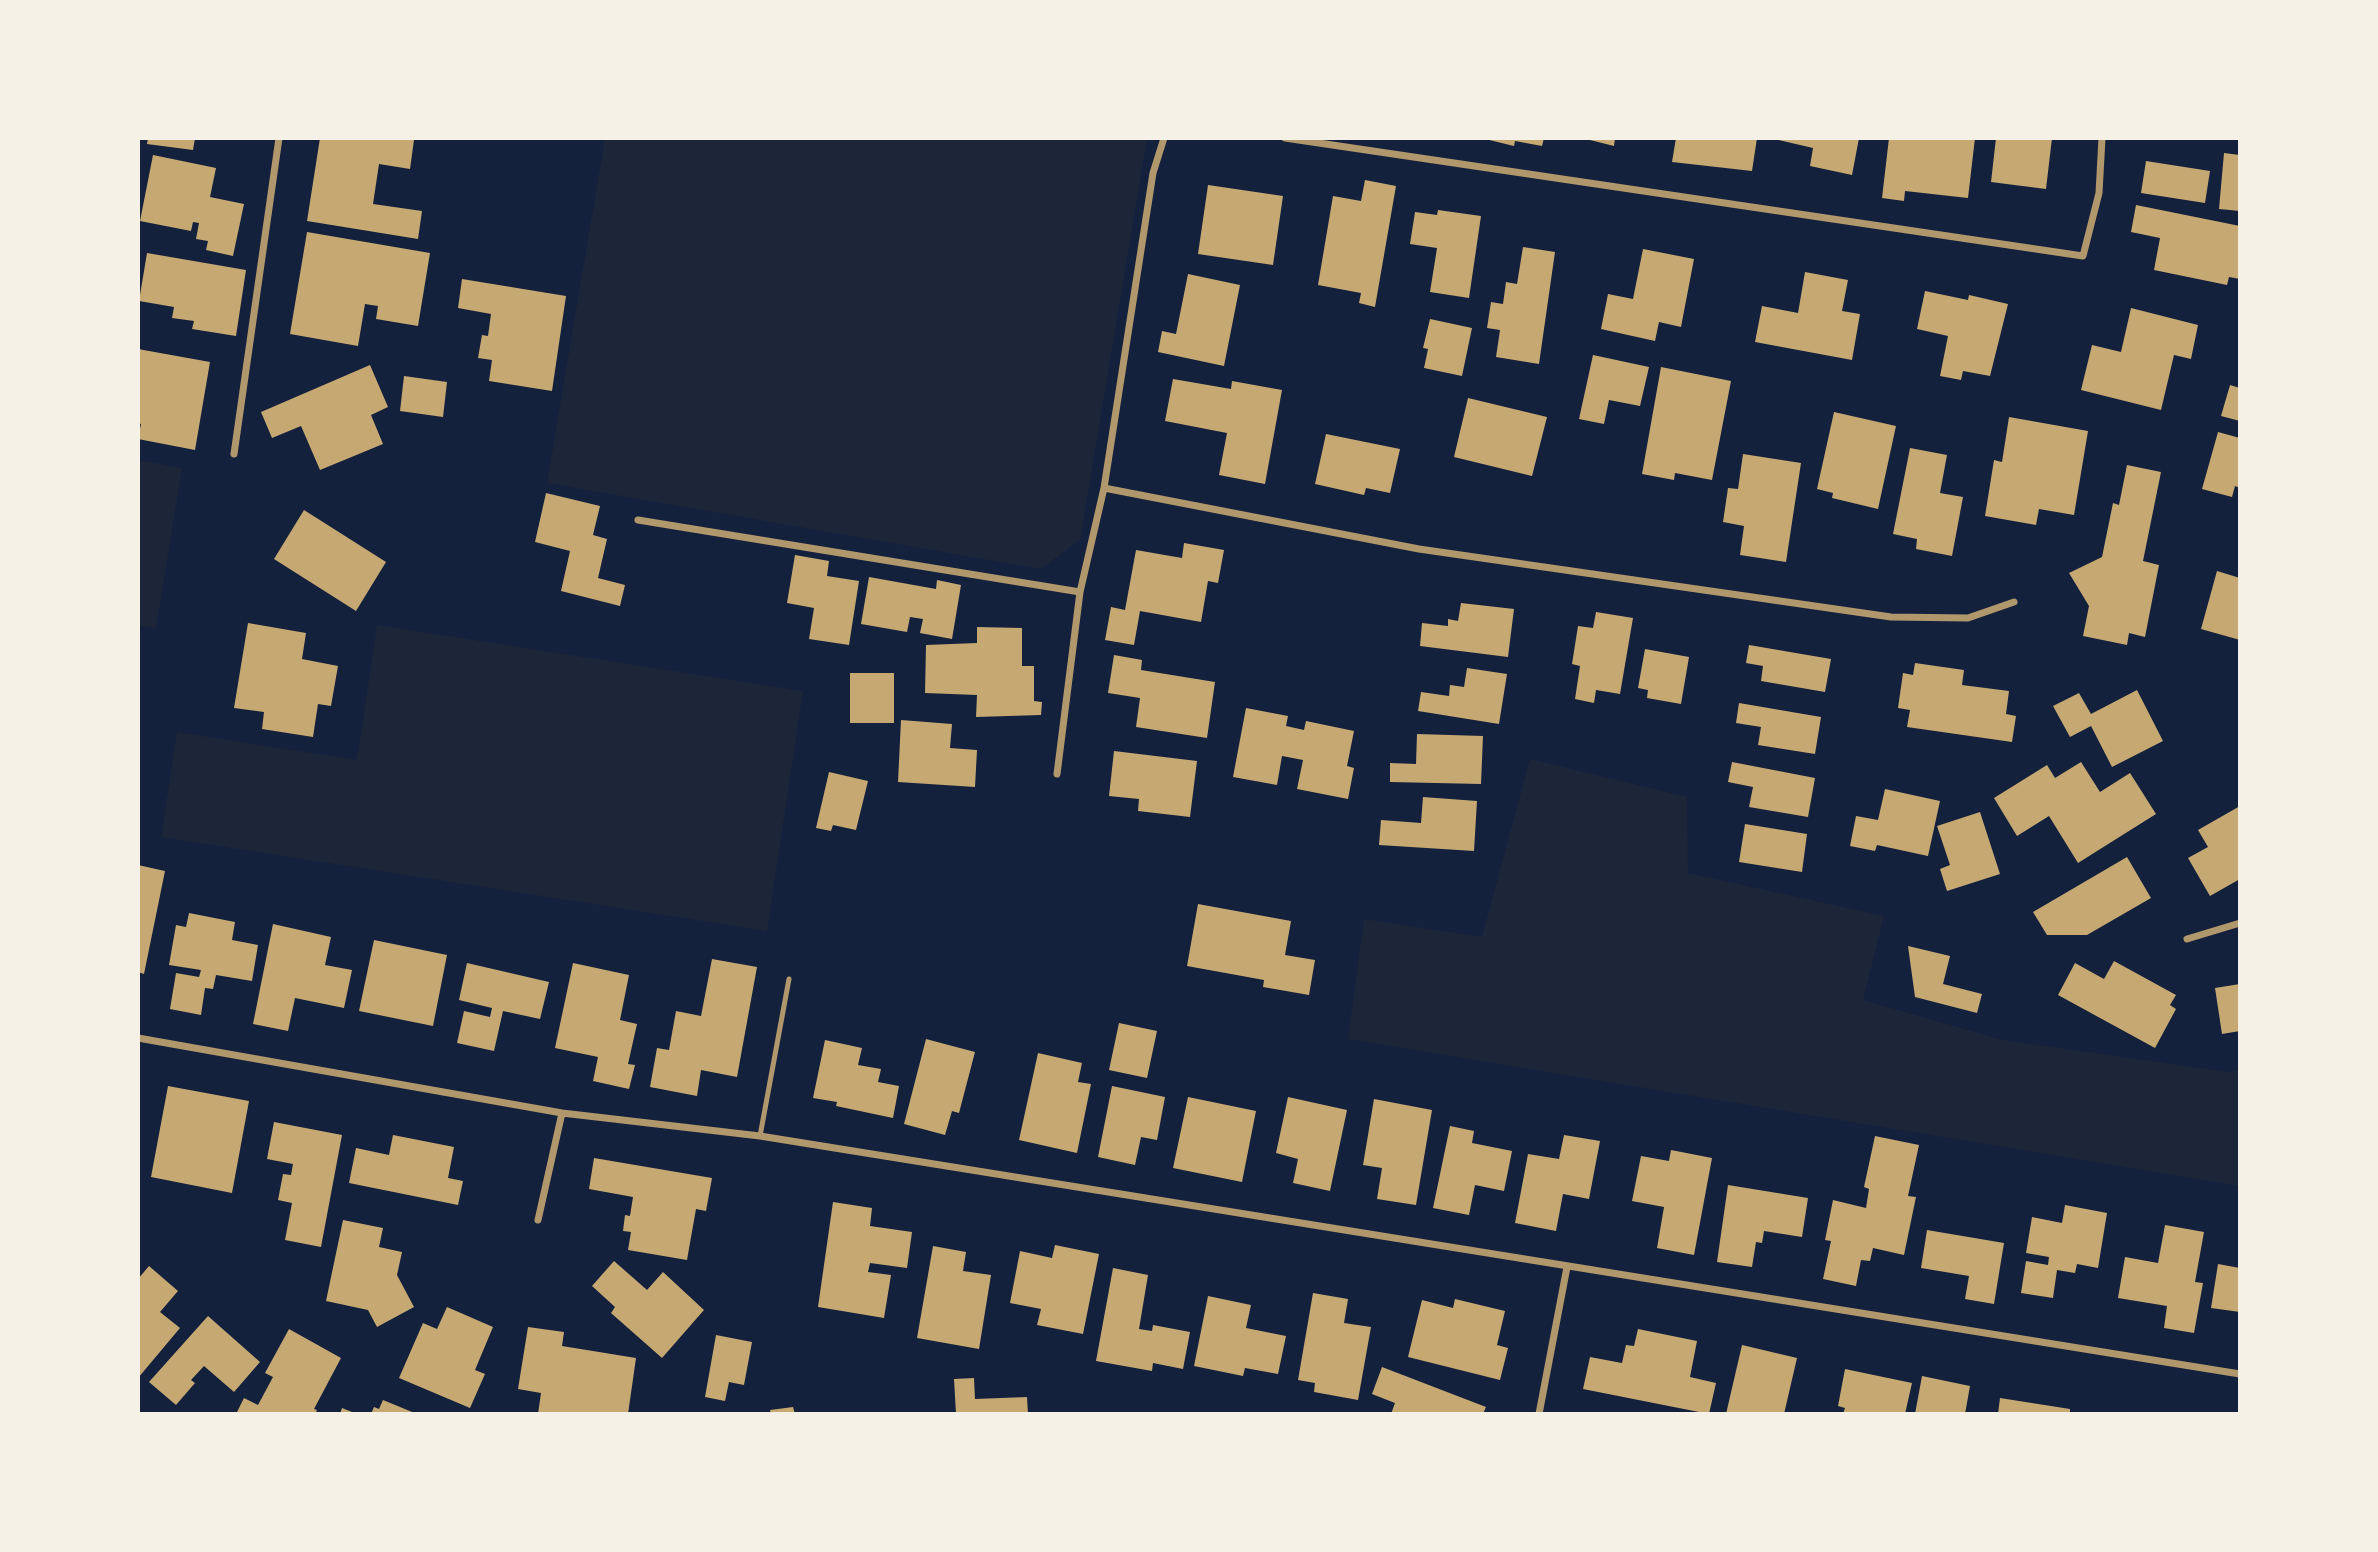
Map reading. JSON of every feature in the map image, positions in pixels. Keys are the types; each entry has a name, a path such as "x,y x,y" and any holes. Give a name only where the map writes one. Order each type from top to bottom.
{"street":[{"path":"234,454 279,138"},
{"path":"1057,774 1080,592 1104,488 1153,173 1164,138"},
{"path":"1285,138 2083,256 2099,193 2102,138"},
{"path":"1104,488 1419,549 1891,617 1968,618 2014,603"},
{"path":"638,520 1080,592"},
{"path":"2187,939 2240,923"},
{"path":"138,1038 562,1113 760,1136 2240,1374"},
{"path":"538,1220 562,1113"},
{"path":"1539,1414 1567,1267"}],"lane":[{"path":"760,1136 789,979"}],"shaded area":[{"path":"605,138 1147,138 1080,540 1041,569 547,483"},
{"path":"138,460 182,468 156,628 138,625"},
{"path":"377,625 803,691 767,931 161,837 177,732 357,760"},
{"path":"1530,759 1687,797 1688,873 1884,916 1863,1000 2003,1040 2228,1072 2240,1070 2240,1186 1348,1039 1364,919 1482,937"}],"building":[{"path":"148,138 195,138 193,150 147,144"},
{"path":"320,138 414,140 410,169 379,164 373,204 422,211 418,239 307,221"},
{"path":"1481,138 1544,138 1542,146 1515,141 1514,146"},
{"path":"1582,138 1615,138 1614,146"},
{"path":"1676,138 1757,138 1752,171 1672,162"},
{"path":"1770,138 1859,138 1852,175 1810,166 1813,148"},
{"path":"1889,138 1975,138 1968,198 1905,191 1904,201 1882,198"},
{"path":"1996,138 2052,138 2046,189 1991,182"},
{"path":"2224,153 2240,155 2240,211 2219,209"},
{"path":"153,155 216,168 210,197 244,204 233,256 206,250 208,241 196,239 199,223 193,222 191,231 140,221"},
{"path":"2146,161 2210,171 2205,203 2141,193"},
{"path":"1365,180 1396,186 1375,307 1359,303 1361,293 1318,285 1333,196 1361,201"},
{"path":"1208,185 1283,196 1273,265 1198,254"},
{"path":"2136,205 2240,226 2240,279 2229,277 2227,285 2154,270 2160,238 2131,232"},
{"path":"1438,210 1481,216 1469,298 1430,292 1437,248 1410,244 1415,212 1437,215"},
{"path":"307,232 430,253 418,326 376,319 378,306 365,304 358,346 290,334"},
{"path":"1523,247 1555,252 1539,364 1496,357 1500,330 1487,328 1491,302 1503,304 1506,282 1517,284"},
{"path":"1643,249 1694,259 1681,327 1659,322 1655,341 1601,329 1608,294 1633,299"},
{"path":"147,253 246,270 236,336 192,329 194,321 172,318 174,307 139,301"},
{"path":"1805,272 1848,280 1842,311 1860,314 1852,360 1755,342 1762,306 1798,313"},
{"path":"1188,274 1240,285 1224,366 1158,352 1162,331 1176,334"},
{"path":"462,279 566,296 552,391 489,381 492,360 478,358 482,335 488,336 491,314 458,308"},
{"path":"1925,291 1968,300 1969,295 2008,304 1990,376 1963,371 1961,380 1940,376 1948,336 1917,329"},
{"path":"2131,308 2198,325 2191,359 2174,355 2161,410 2081,390 2092,345 2121,352"},
{"path":"1430,319 1472,328 1462,376 1424,368 1428,349 1423,348"},
{"path":"138,349 210,362 195,450 138,439 141,424 138,423"},
{"path":"1593,355 1649,367 1640,406 1609,400 1604,424 1579,419"},
{"path":"370,365 388,407 371,415 383,444 320,470 301,426 272,438 261,412"},
{"path":"1661,367 1731,381 1712,480 1675,473 1674,480 1642,474"},
{"path":"404,376 447,382 443,417 400,411"},
{"path":"1173,379 1231,389 1232,381 1282,390 1265,484 1219,475 1227,433 1165,421"},
{"path":"2230,385 2240,388 2240,421 2221,416"},
{"path":"1468,398 1547,417 1532,476 1454,457"},
{"path":"1834,412 1896,426 1878,509 1832,498 1833,493 1817,489"},
{"path":"2009,417 2088,431 2074,515 2039,509 2036,525 1985,516 1994,460 2002,462"},
{"path":"2218,432 2240,438 2240,488 2235,486 2232,497 2202,489"},
{"path":"1326,434 1400,449 1390,493 1366,488 1364,495 1315,484"},
{"path":"1910,448 1947,455 1940,493 1963,497 1952,556 1916,549 1917,539 1893,534"},
{"path":"1743,454 1801,463 1786,562 1740,555 1744,526 1723,522 1728,488 1738,489"},
{"path":"2127,465 2161,472 2143,561 2159,565 2145,637 2129,633 2127,645 2083,636 2089,606 2069,573 2102,557 2113,503 2119,505"},
{"path":"546,493 600,506 593,535 607,539 598,578 625,585 620,606 561,591 570,551 535,542"},
{"path":"304,510 386,562 356,611 274,559"},
{"path":"1184,543 1224,550 1218,583 1208,581 1201,622 1140,611 1134,645 1105,640 1111,607 1125,610 1136,550 1182,558"},
{"path":"795,555 829,561 827,576 859,581 849,645 809,639 814,608 787,603"},
{"path":"2217,571 2240,578 2240,640 2201,629"},
{"path":"869,577 936,589 937,580 961,585 952,639 920,633 923,619 910,617 907,632 861,624"},
{"path":"1461,603 1514,609 1508,657 1420,646 1422,623 1448,626 1448,619 1458,621"},
{"path":"1596,612 1633,618 1620,694 1596,690 1594,703 1575,699 1580,666 1572,664 1578,626 1593,628"},
{"path":"248,623 306,633 302,659 338,666 331,706 318,704 313,737 262,729 264,712 234,708"},
{"path":"977,627 1022,628 1022,666 1034,666 1034,701 1042,702 1041,715 976,717 977,695 925,693 926,645 977,643"},
{"path":"1749,645 1831,659 1825,692 1761,681 1763,666 1746,663"},
{"path":"1645,649 1689,657 1681,704 1647,698 1648,690 1638,688"},
{"path":"1114,655 1142,660 1141,670 1215,682 1207,738 1136,727 1140,698 1108,693"},
{"path":"1915,663 1964,670 1962,685 2009,691 2006,714 2016,716 2012,742 1907,727 1910,710 1898,708 1903,673 1913,675"},
{"path":"1467,668 1507,674 1499,724 1418,711 1421,692 1449,696 1450,685 1464,687"},
{"path":"850,673 894,673 894,723 850,723"},
{"path":"2137,690 2163,741 2112,767 2091,726 2070,737 2053,706 2079,693 2091,714"},
{"path":"1739,703 1821,717 1815,754 1758,745 1761,727 1736,723"},
{"path":"1246,708 1288,716 1286,726 1304,730 1306,721 1354,731 1347,766 1354,768 1348,799 1297,789 1303,760 1282,756 1277,785 1233,777"},
{"path":"901,720 952,724 950,748 977,750 975,787 898,782"},
{"path":"1417,734 1483,736 1481,784 1390,782 1390,763 1416,764"},
{"path":"1114,751 1197,761 1190,817 1138,811 1139,799 1109,796"},
{"path":"1732,762 1815,778 1808,817 1749,807 1753,787 1728,782"},
{"path":"2081,762 2100,792 2130,773 2156,814 2078,863 2049,816 2017,836 1994,798 2047,765 2055,778"},
{"path":"829,772 868,781 856,830 833,825 831,831 816,828"},
{"path":"1885,789 1940,801 1928,856 1877,845 1875,851 1850,846 1856,816 1878,820"},
{"path":"1423,797 1477,801 1474,851 1379,845 1381,820 1421,823"},
{"path":"2240,806 2240,879 2210,896 2188,858 2208,847 2198,830"},
{"path":"1980,812 2000,874 1947,891 1940,869 1950,865 1937,826"},
{"path":"1745,824 1807,834 1802,872 1739,862"},
{"path":"2127,857 2151,898 2087,935 2047,935 2033,912"},
{"path":"138,865 165,871 144,974 138,972"},
{"path":"1198,904 1291,921 1285,955 1315,960 1309,995 1263,987 1264,980 1187,966"},
{"path":"189,913 235,922 232,940 258,945 252,981 216,975 213,989 205,988 201,1015 170,1009 176,973 199,977 201,970 169,965 176,925 186,927"},
{"path":"273,924 331,937 325,965 352,970 344,1008 295,998 288,1031 253,1024"},
{"path":"374,940 447,955 433,1026 359,1011"},
{"path":"1908,946 1950,956 1943,984 1982,994 1977,1013 1915,997"},
{"path":"712,959 757,967 737,1077 701,1070 697,1096 650,1087 657,1048 669,1050 676,1011 701,1016"},
{"path":"2114,961 2176,995 2170,1005 2176,1009 2155,1048 2058,995 2075,963 2104,979"},
{"path":"467,963 549,982 540,1019 503,1011 494,1051 457,1043 464,1011 490,1017 492,1008 459,1000"},
{"path":"573,963 629,975 620,1020 637,1024 628,1064 635,1065 629,1089 593,1081 598,1057 555,1048"},
{"path":"2240,984 2240,1031 2222,1034 2215,988"},
{"path":"1119,1023 1157,1031 1147,1078 1109,1070"},
{"path":"926,1039 975,1052 959,1113 952,1111 945,1135 904,1124"},
{"path":"825,1040 862,1048 858,1065 881,1069 878,1082 899,1086 893,1118 836,1106 837,1102 813,1098"},
{"path":"1038,1053 1082,1063 1078,1082 1091,1084 1077,1153 1019,1140"},
{"path":"168,1086 249,1101 232,1193 151,1177"},
{"path":"1112,1086 1165,1097 1157,1140 1141,1137 1135,1165 1098,1157"},
{"path":"1188,1097 1256,1111 1242,1182 1173,1168"},
{"path":"1288,1097 1347,1110 1330,1191 1293,1183 1298,1159 1276,1153"},
{"path":"1374,1099 1432,1110 1416,1205 1377,1199 1382,1168 1363,1165"},
{"path":"274,1122 342,1135 321,1247 285,1240 292,1203 278,1200 283,1174 291,1175 293,1164 267,1159"},
{"path":"1450,1126 1474,1131 1472,1143 1512,1151 1504,1191 1475,1185 1469,1215 1433,1208"},
{"path":"393,1135 454,1147 448,1178 463,1181 458,1205 349,1183 356,1148 389,1155"},
{"path":"1564,1135 1600,1141 1589,1199 1563,1194 1556,1231 1515,1223 1528,1154 1559,1159"},
{"path":"1875,1136 1919,1145 1908,1196 1916,1197 1904,1255 1873,1248 1870,1261 1861,1260 1856,1286 1823,1279 1831,1241 1825,1240 1833,1200 1866,1208 1869,1189 1864,1187"},
{"path":"1671,1150 1712,1158 1694,1255 1657,1248 1664,1207 1632,1201 1641,1156 1669,1161"},
{"path":"594,1158 712,1178 706,1211 696,1209 687,1260 628,1250 631,1232 623,1231 625,1215 630,1216 633,1197 589,1189"},
{"path":"1728,1185 1808,1198 1802,1237 1764,1231 1762,1243 1756,1242 1752,1267 1717,1262"},
{"path":"833,1202 872,1208 870,1226 912,1232 907,1268 870,1263 868,1272 891,1275 884,1318 818,1307"},
{"path":"2065,1205 2107,1213 2098,1268 2077,1264 2075,1273 2057,1270 2053,1298 2021,1293 2026,1261 2048,1265 2049,1257 2026,1253 2032,1217 2062,1223"},
{"path":"343,1220 383,1228 379,1247 402,1252 397,1275 414,1307 377,1327 368,1310 326,1301"},
{"path":"2165,1225 2204,1232 2195,1282 2203,1283 2194,1333 2164,1328 2167,1306 2118,1298 2125,1257 2158,1263"},
{"path":"1927,1230 2004,1243 1994,1304 1965,1299 1969,1276 1921,1268"},
{"path":"1055,1245 1099,1254 1083,1334 1037,1325 1041,1309 1010,1303 1020,1251 1052,1258"},
{"path":"933,1246 966,1252 963,1271 991,1275 979,1349 917,1338"},
{"path":"614,1261 647,1290 663,1272 704,1310 662,1358 611,1313 615,1307 592,1286"},
{"path":"2218,1264 2240,1268 2240,1312 2211,1308"},
{"path":"149,1266 178,1291 160,1312 180,1328 138,1378 138,1279"},
{"path":"1113,1268 1148,1275 1139,1329 1152,1331 1153,1325 1190,1332 1183,1369 1153,1363 1152,1371 1096,1361"},
{"path":"1313,1293 1348,1299 1344,1323 1371,1327 1358,1400 1314,1392 1315,1383 1298,1380"},
{"path":"1208,1296 1251,1305 1246,1328 1286,1336 1278,1374 1245,1368 1243,1376 1194,1366"},
{"path":"1455,1299 1505,1311 1497,1345 1508,1348 1500,1380 1408,1357 1422,1300 1453,1308"},
{"path":"447,1307 493,1327 475,1370 485,1374 470,1408 399,1378 423,1323 437,1329"},
{"path":"208,1316 260,1362 234,1392 204,1366 191,1380 195,1383 176,1405 149,1382"},
{"path":"528,1327 564,1332 562,1346 636,1358 628,1414 538,1414 541,1393 518,1389"},
{"path":"289,1329 341,1358 314,1409 317,1410 315,1414 236,1414 244,1398 258,1405 273,1377 265,1373"},
{"path":"1638,1329 1697,1341 1690,1377 1716,1383 1709,1414 1583,1389 1590,1357 1622,1363 1626,1345 1634,1346"},
{"path":"716,1335 752,1342 744,1385 729,1382 725,1401 705,1397"},
{"path":"1742,1345 1797,1358 1784,1414 1726,1414"},
{"path":"1382,1367 1486,1407 1483,1414 1391,1414 1395,1403 1372,1394"},
{"path":"1845,1369 1912,1383 1905,1414 1843,1414 1845,1408 1838,1406"},
{"path":"1922,1376 1970,1386 1965,1414 1915,1414"},
{"path":"974,1378 975,1399 1027,1397 1028,1414 956,1414 954,1379"},
{"path":"2000,1398 2070,1409 2070,1414 1998,1414"},
{"path":"383,1400 417,1414 371,1414 374,1407 379,1409"},
{"path":"793,1407 795,1414 771,1414 770,1410"},
{"path":"342,1408 357,1414 340,1414"}]}
